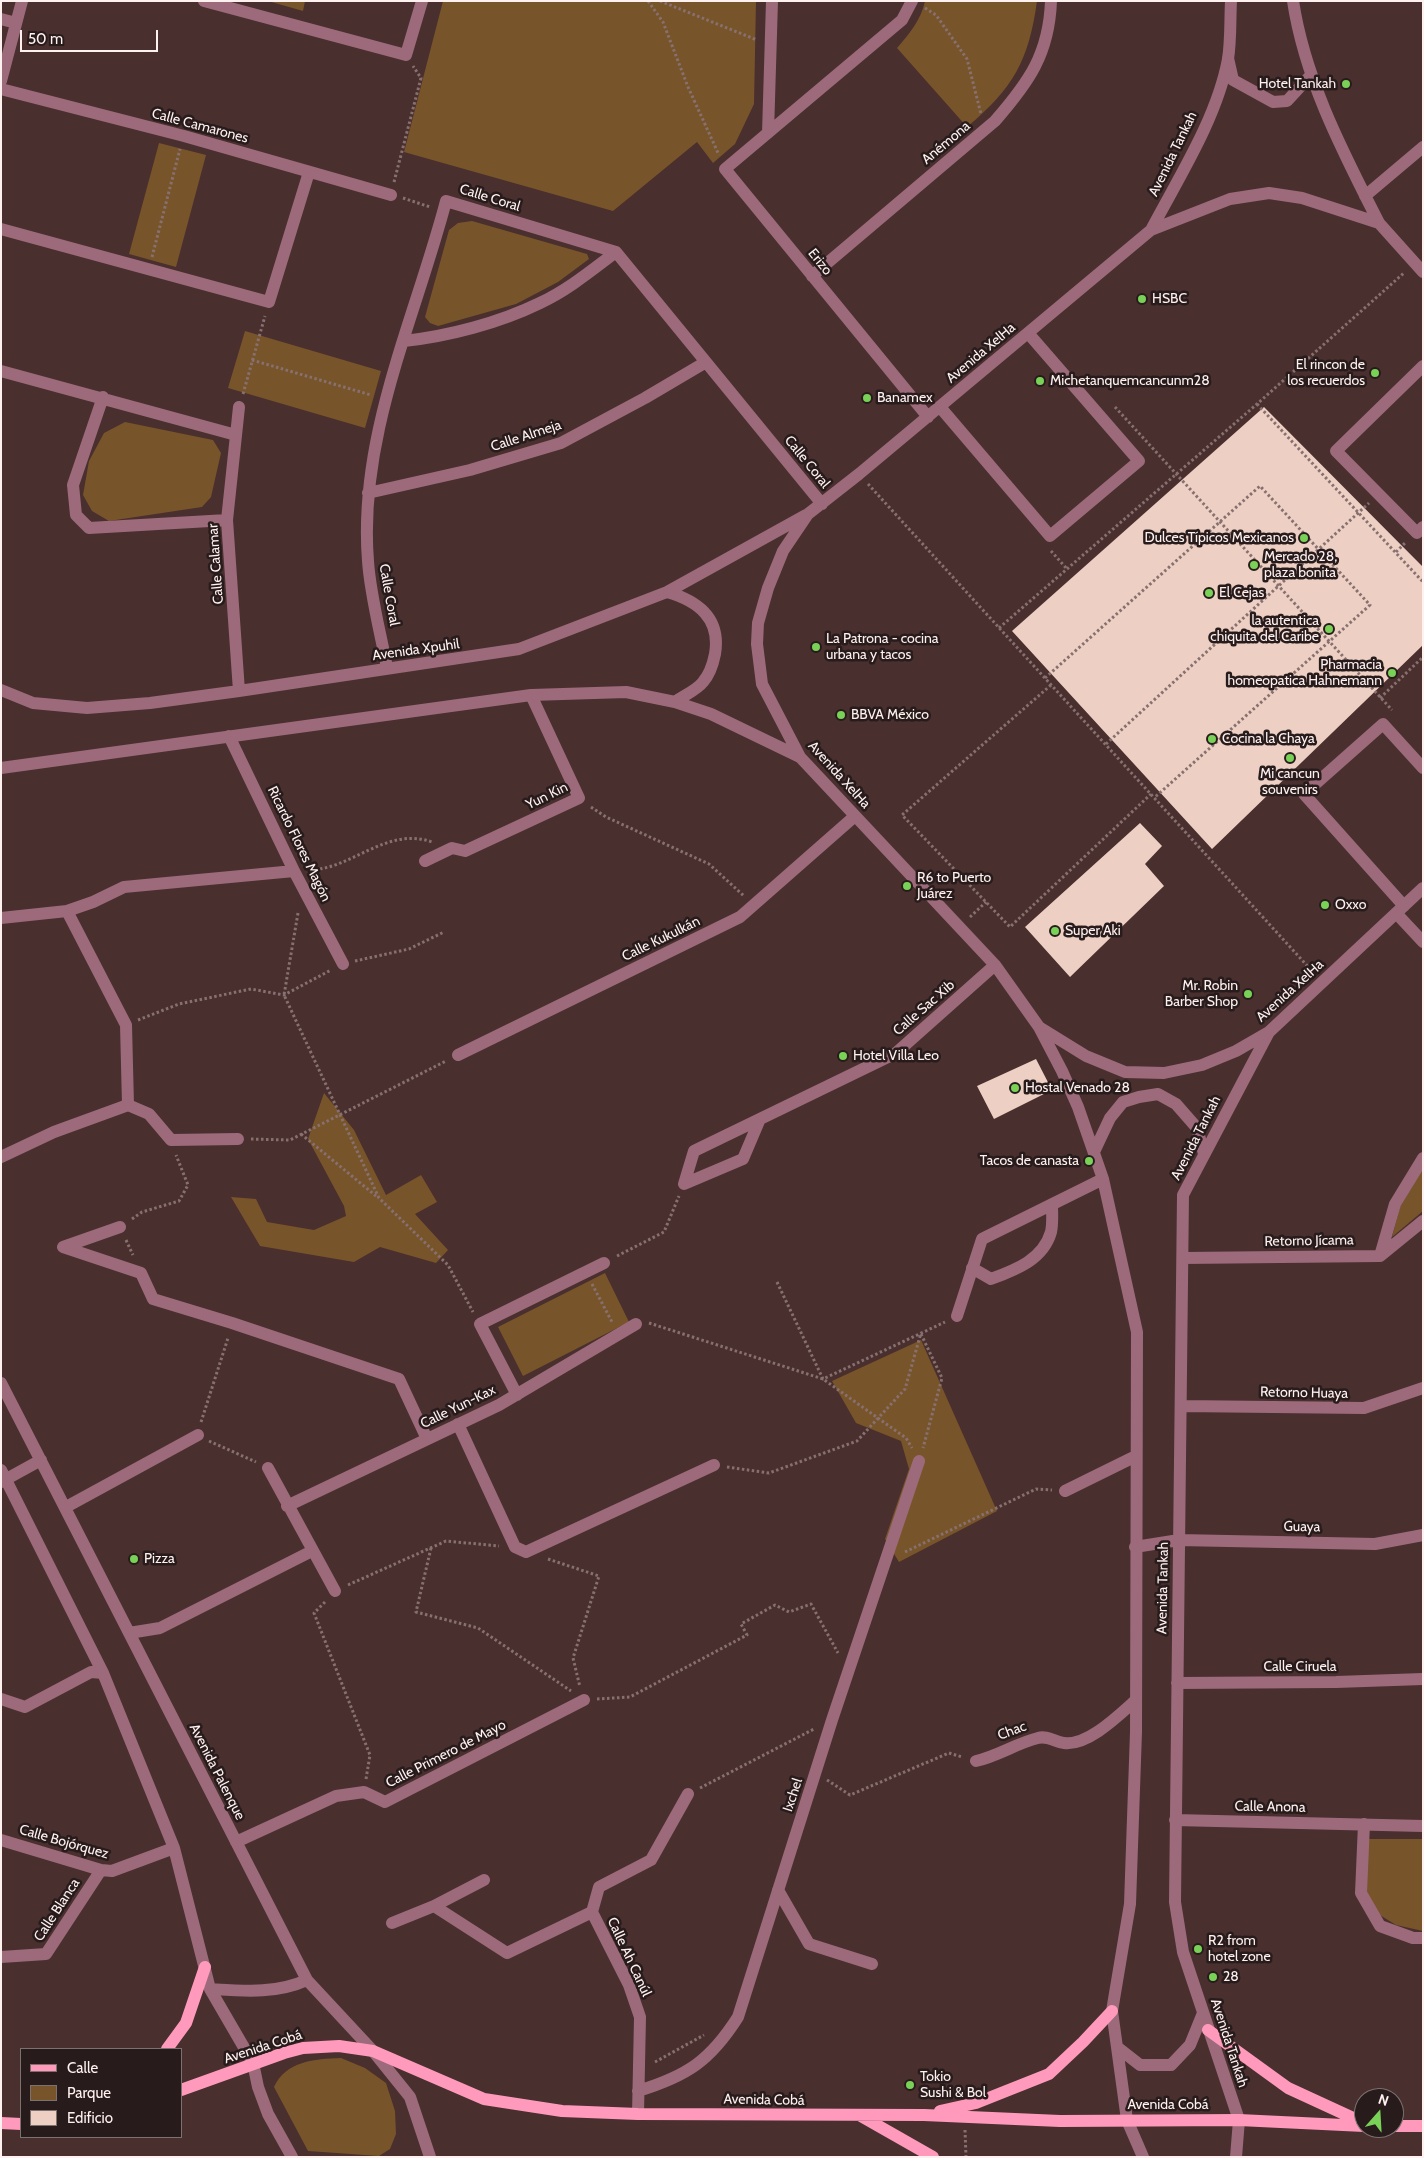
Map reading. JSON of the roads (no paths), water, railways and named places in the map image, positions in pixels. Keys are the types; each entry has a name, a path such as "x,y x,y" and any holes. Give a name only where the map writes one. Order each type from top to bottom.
{"main road":[{"path":"168,2048 186,2022 205,1968"},
{"path":"924,2115 976,2103 1049,2074 1112,2011"},
{"path":"1208,2030 1288,2088 1354,2120"},
{"name":"Avenida Cobá","path":"182,2090 253,2063 303,2048 340,2046 372,2051 484,2099 562,2111 638,2114 924,2115 1060,2121 1238,2120 1354,2125"},
{"path":"861,2116 933,2157"},
{"path":"1,2123 20,2124"},
{"path":"1404,2126 1423,2126"}],"street":[{"path":"1,81 22,1"},
{"path":"204,1 406,55 422,1"},
{"path":"768,133 772,1"},
{"name":"Anémona","path":"812,276 985,130 1021,92 1035,68 1045,40 1051,1"},
{"name":"Avenida Tankah","path":"1151,230 1202,136 1228,58 1231,1"},
{"path":"1293,1 1311,75 1341,147 1378,223"},
{"path":"768,133 902,20 916,3"},
{"path":"1,19 16,23"},
{"path":"1228,58 1233,80 1273,102 1287,101 1311,75"},
{"name":"Calle Camarones","path":"1,89 184,136 391,195"},
{"name":"Erizo","path":"768,133 725,169 928,417"},
{"path":"1365,196 1423,147"},
{"path":"1,229 268,302 309,172"},
{"name":"Avenida XelHa","path":"1423,272 1378,223 1302,198 1269,193 1230,199 1151,230 860,474 808,514 784,551 768,588 758,623 757,644 762,684 800,757 995,966 1039,1027 1086,1056 1125,1072 1164,1073 1202,1065 1236,1051 1269,1032 1423,888"},
{"name":"Calle Coral","path":"387,668 368,561 368,493 376,443 386,400 446,200 616,252 822,504"},
{"path":"404,340 441,337 540,303 577,281 616,252"},
{"path":"940,407 1050,536 1139,461 1028,333"},
{"name":"Calle Almeja","path":"368,493 470,470 561,442 645,398 706,362"},
{"path":"1423,366 1336,451 1416,533 1423,527"},
{"path":"1,370 236,435"},
{"path":"103,397 73,485 76,515 89,528 227,520"},
{"name":"Calle Calamar","path":"239,407 227,520 239,691"},
{"name":"Avenida Xpuhil","path":"1,690 33,703 87,708 150,703 239,691 519,649 667,592 808,514"},
{"path":"667,592 687,598 701,608 711,621 717,641 713,666 703,683 675,702"},
{"path":"1,768 532,695 626,692 675,702 711,714 800,757"},
{"name":"Yun Kin","path":"424,861 452,848 466,851 580,798 532,695"},
{"path":"1423,768 1383,724 1304,794 1400,909 1423,942"},
{"name":"Ricardo Flores Magón","path":"229,736 294,871 344,964"},
{"name":"Calle Kukulkán","path":"458,1055 740,917 855,816"},
{"path":"1,918 67,911 93,902 124,887 294,871"},
{"path":"67,911 126,1025 128,1105"},
{"name":"Calle Sac Xib","path":"760,1119 743,1159 684,1184 694,1151 896,1053 995,966"},
{"name":"Avenida Tankah","path":"1039,1027 1070,1089 1103,1179 1137,1332 1136,1700 1130,1904 1112,2011 1127,2120 1143,2157"},
{"name":"Avenida Tankah","path":"1236,2157 1238,2120 1183,1952 1175,1902 1183,1195 1269,1032"},
{"path":"1094,1152 1110,1118 1123,1102 1158,1094 1176,1104 1197,1128 1204,1154"},
{"path":"1,1157 54,1132 128,1105 150,1114 170,1140 238,1139"},
{"path":"1380,1256 1395,1204 1423,1158"},
{"path":"957,1316 982,1239 1103,1179"},
{"path":"972,1268 991,1279 1015,1270 1038,1256 1050,1232 1052,1204"},
{"path":"1380,1256 1423,1221"},
{"path":"120,1227 63,1247 141,1273 153,1299 232,1323 399,1379 427,1440"},
{"name":"Retorno Jícama","path":"1183,1258 1380,1256"},
{"path":"517,1394 480,1324 604,1263"},
{"name":"Calle Yun-Kax","path":"287,1506 427,1440 517,1394 636,1324"},
{"name":"Avenida Palenque","path":"1,1383 307,1980 372,2051 410,2097 430,2157"},
{"name":"Retorno Huaya","path":"1181,1406 1364,1408 1423,1388"},
{"path":"458,1424 520,1550 714,1465"},
{"path":"66,1507 198,1435"},
{"path":"1065,1491 1136,1456"},
{"path":"41,1460 3,1477 104,1673 174,1848 210,1989 253,2063 258,2087 268,2114 292,2157"},
{"name":"Ixchel","path":"638,2091 667,2082 692,2069 723,2041 738,2017 832,1720 919,1461"},
{"path":"268,1468 335,1591"},
{"name":"Guaya","path":"1135,1547 1179,1540 1376,1544 1423,1535"},
{"path":"129,1633 160,1628 312,1551"},
{"path":"1,1699 26,1707 92,1672 104,1673"},
{"name":"Calle Ciruela","path":"1177,1683 1336,1682 1423,1679"},
{"name":"Calle Primero de Mayo","path":"236,1842 336,1796 364,1792 385,1802 584,1700"},
{"name":"Chac","path":"976,1761 987,1759 1026,1741 1043,1736 1065,1743 1083,1740 1115,1719 1136,1700"},
{"name":"Calle Ah Canúl","path":"638,2114 640,2017 629,1985 592,1912 599,1887 651,1860 688,1794"},
{"name":"Calle Anona","path":"1175,1820 1423,1826"},
{"path":"1364,1824 1361,1893 1380,1926 1413,1938 1423,1938"},
{"name":"Calle Bojórquez","path":"1,1840 101,1870 112,1871 174,1848"},
{"name":"Calle Blanca","path":"1,1956 46,1954 101,1870"},
{"path":"392,1923 434,1906 484,1880"},
{"path":"778,1890 809,1944 872,1964"},
{"path":"434,1906 507,1953 592,1912"},
{"path":"210,1989 268,1991 295,1986 307,1980"},
{"path":"1117,2047 1140,2065 1171,2065 1190,2045 1203,2013"}],"place":[{"name":"Hotel Tankah","path":"1346,84"},
{"name":"HSBC","path":"1142,299"},
{"name":"El rincon de los recuerdos","path":"1375,373"},
{"name":"Michetanquemcancunm28","path":"1040,381"},
{"name":"Banamex","path":"867,398"},
{"name":"Dulces Típicos Mexicanos","path":"1304,538"},
{"name":"Mercado 28, plaza bonita","path":"1254,565"},
{"name":"El Cejas","path":"1209,593"},
{"name":"la autentica chiquita del Caribe","path":"1329,629"},
{"name":"La Patrona - cocina urbana y tacos","path":"816,647"},
{"name":"Pharmacia homeopatica Hahnemann","path":"1392,673"},
{"name":"BBVA México","path":"841,715"},
{"name":"Cocina la Chaya","path":"1212,739"},
{"name":"Mi cancun souvenirs","path":"1290,758"},
{"name":"R6 to Puerto Juárez","path":"907,886"},
{"name":"Oxxo","path":"1325,905"},
{"name":"Super Aki","path":"1055,931"},
{"name":"Mr. Robin Barber Shop","path":"1248,994"},
{"name":"Hotel Villa Leo","path":"843,1056"},
{"name":"Hostal Venado 28","path":"1015,1088"},
{"name":"Tacos de canasta","path":"1089,1161"},
{"name":"Pizza","path":"134,1559"},
{"name":"R2 from hotel zone","path":"1198,1949"},
{"name":"28","path":"1213,1977"},
{"name":"Tokio Sushi & Bol","path":"910,2085"}]}
